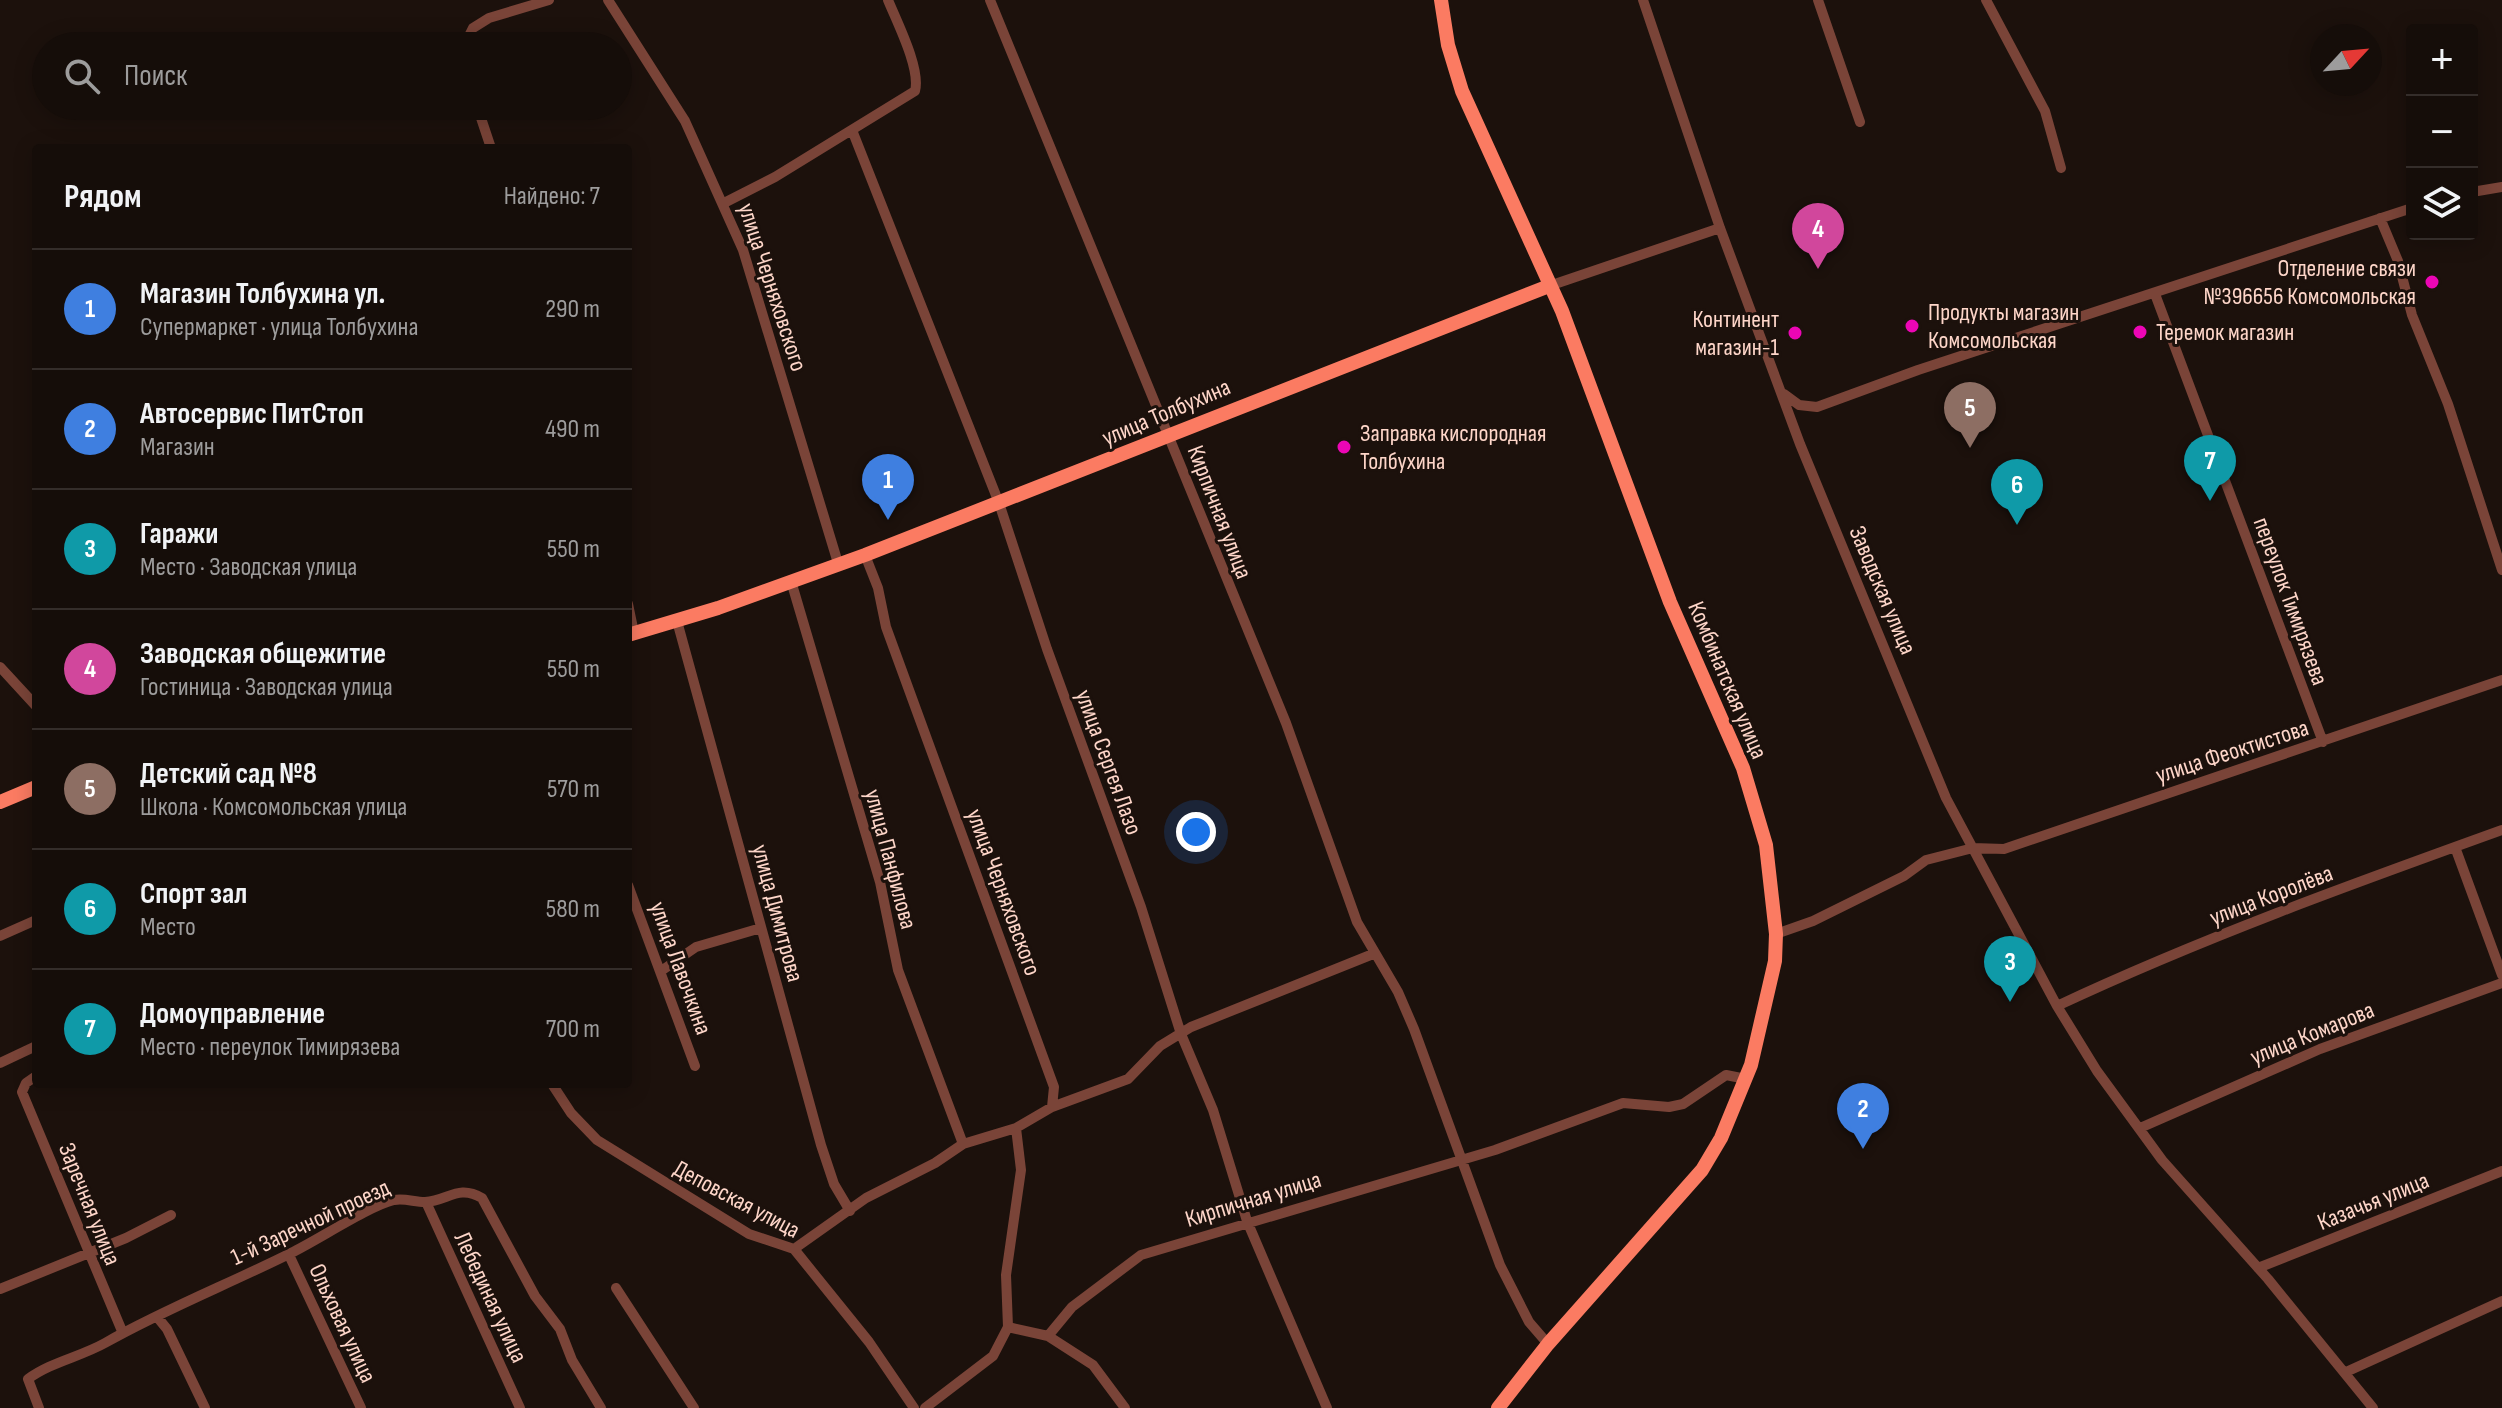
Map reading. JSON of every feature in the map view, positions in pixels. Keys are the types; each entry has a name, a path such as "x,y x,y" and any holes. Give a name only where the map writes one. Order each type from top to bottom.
{"main road":[{"name":"Комбинатская улица","path":"1441,0 1448,45 1462,91 1549,286 1670,602 1752,794 1766,845 1776,934 1775,961 1746,1079 1721,1138 1702,1170 1548,1344 1498,1408"},
{"name":"улица Толбухина","path":"632,634 865,555 1549,286"},
{"path":"0,802 32,789"}],"street":[{"path":"471,32 489,18 549,0"},
{"name":"улица Черняховского","path":"608,0 628,32"},
{"path":"724,203 915,91 917,84 908,52 888,0"},
{"name":"Кирпичная улица","path":"990,0 1319,809 1357,922 1414,1029 1461,1158"},
{"name":"Заводская улица","path":"1643,0 1720,228 1800,444 1946,798 2057,1006 2097,1071 2162,1160 2258,1268 2373,1408"},
{"path":"1818,0 1860,122"},
{"path":"1986,0 2045,111 2061,168"},
{"name":"улица Черняховского","path":"632,38 685,121 743,250 838,563"},
{"path":"482,120 490,144"},
{"name":"улица Сергея Лазо","path":"852,130 999,503 1047,649 1141,907 1181,1034 1213,1110 1247,1221 1327,1408"},
{"path":"2478,191 2502,187"},
{"path":"1784,394 1799,405 1817,407 1918,370 2406,210"},
{"path":"2380,218 2398,261 2412,315 2448,404 2502,570"},
{"name":"улица Толбухина","path":"1549,286 1720,228"},
{"name":"переулок Тимирязева","path":"2155,294 2323,742"},
{"name":"улица Черняховского","path":"865,555 878,588 886,627 1054,1087 1052,1107"},
{"name":"улица Панфилова","path":"791,581 880,882 898,970 963,1144"},
{"name":"улица Димитрова","path":"677,621 821,1145 834,1184 850,1211"},
{"path":"0,667 32,702"},
{"name":"улица Феоктистова","path":"1776,934 1813,921 1904,876 1926,860 1973,848 2004,849 2502,680"},
{"name":"улица Королёва","path":"2057,1006 2259,920 2502,830"},
{"path":"2455,847 2502,975"},
{"name":"улица Лавочкина","path":"632,895 695,1066"},
{"path":"0,936 32,922"},
{"path":"661,971 696,947 761,928"},
{"path":"794,1249 889,1184 935,1163 963,1144 1016,1128 1052,1107 1128,1079 1160,1046 1181,1034 1286,986 1373,954"},
{"name":"улица Комарова","path":"2140,1128 2320,1049 2502,983"},
{"path":"0,1063 32,1048"},
{"name":"Кирпичная улица","path":"1048,1336 1072,1307 1141,1255 1247,1221 1495,1150 1623,1103 1669,1107 1683,1104 1726,1075 1746,1079"},
{"name":"Заречная улица","path":"32,1079 22,1092 80,1225 86,1252 122,1331"},
{"name":"Деповская улица","path":"555,1088 571,1113 597,1140 749,1234 794,1249 869,1342 914,1408"},
{"path":"925,1408 993,1356 1008,1327 1006,1275 1021,1170 1016,1128"},
{"path":"1461,1158 1500,1265 1529,1322 1548,1344"},
{"name":"Казачья улица","path":"2258,1268 2502,1171"},
{"name":"1-й Заречной проезд","path":"39,1408 28,1379 43,1368 74,1358 122,1331 158,1318 185,1301 289,1255 393,1200 426,1202 451,1192 470,1191 482,1198 535,1296 560,1329 572,1360 601,1408"},
{"name":"Лебединая улица","path":"426,1202 520,1408"},
{"path":"0,1289 126,1238 171,1215"},
{"name":"Ольховая улица","path":"289,1255 361,1408"},
{"path":"616,1288 694,1408"},
{"path":"2346,1372 2502,1301"},
{"path":"158,1318 167,1329 205,1408"},
{"path":"1008,1327 1048,1336 1093,1365 1125,1408"}],"place":[{"name":"Заводская общежитие","path":"1818,269"},
{"name":"Отделение связи №396656 Комсомольская","path":"2432,282"},
{"name":"Продукты магазин Комсомольская","path":"1912,326"},
{"name":"Теремок магазин","path":"2140,332"},
{"name":"Континент магазин-1","path":"1795,333"},
{"name":"Заправка кислородная Толбухина","path":"1344,447"},
{"name":"Детский сад №8","path":"1970,448"},
{"name":"Домоуправление","path":"2210,501"},
{"name":"Магазин Толбухина ул.","path":"888,520"},
{"name":"Спорт зал","path":"2017,525"},
{"name":"Гаражи","path":"2010,1002"},
{"name":"Автосервис ПитСтоп","path":"1863,1149"}]}
